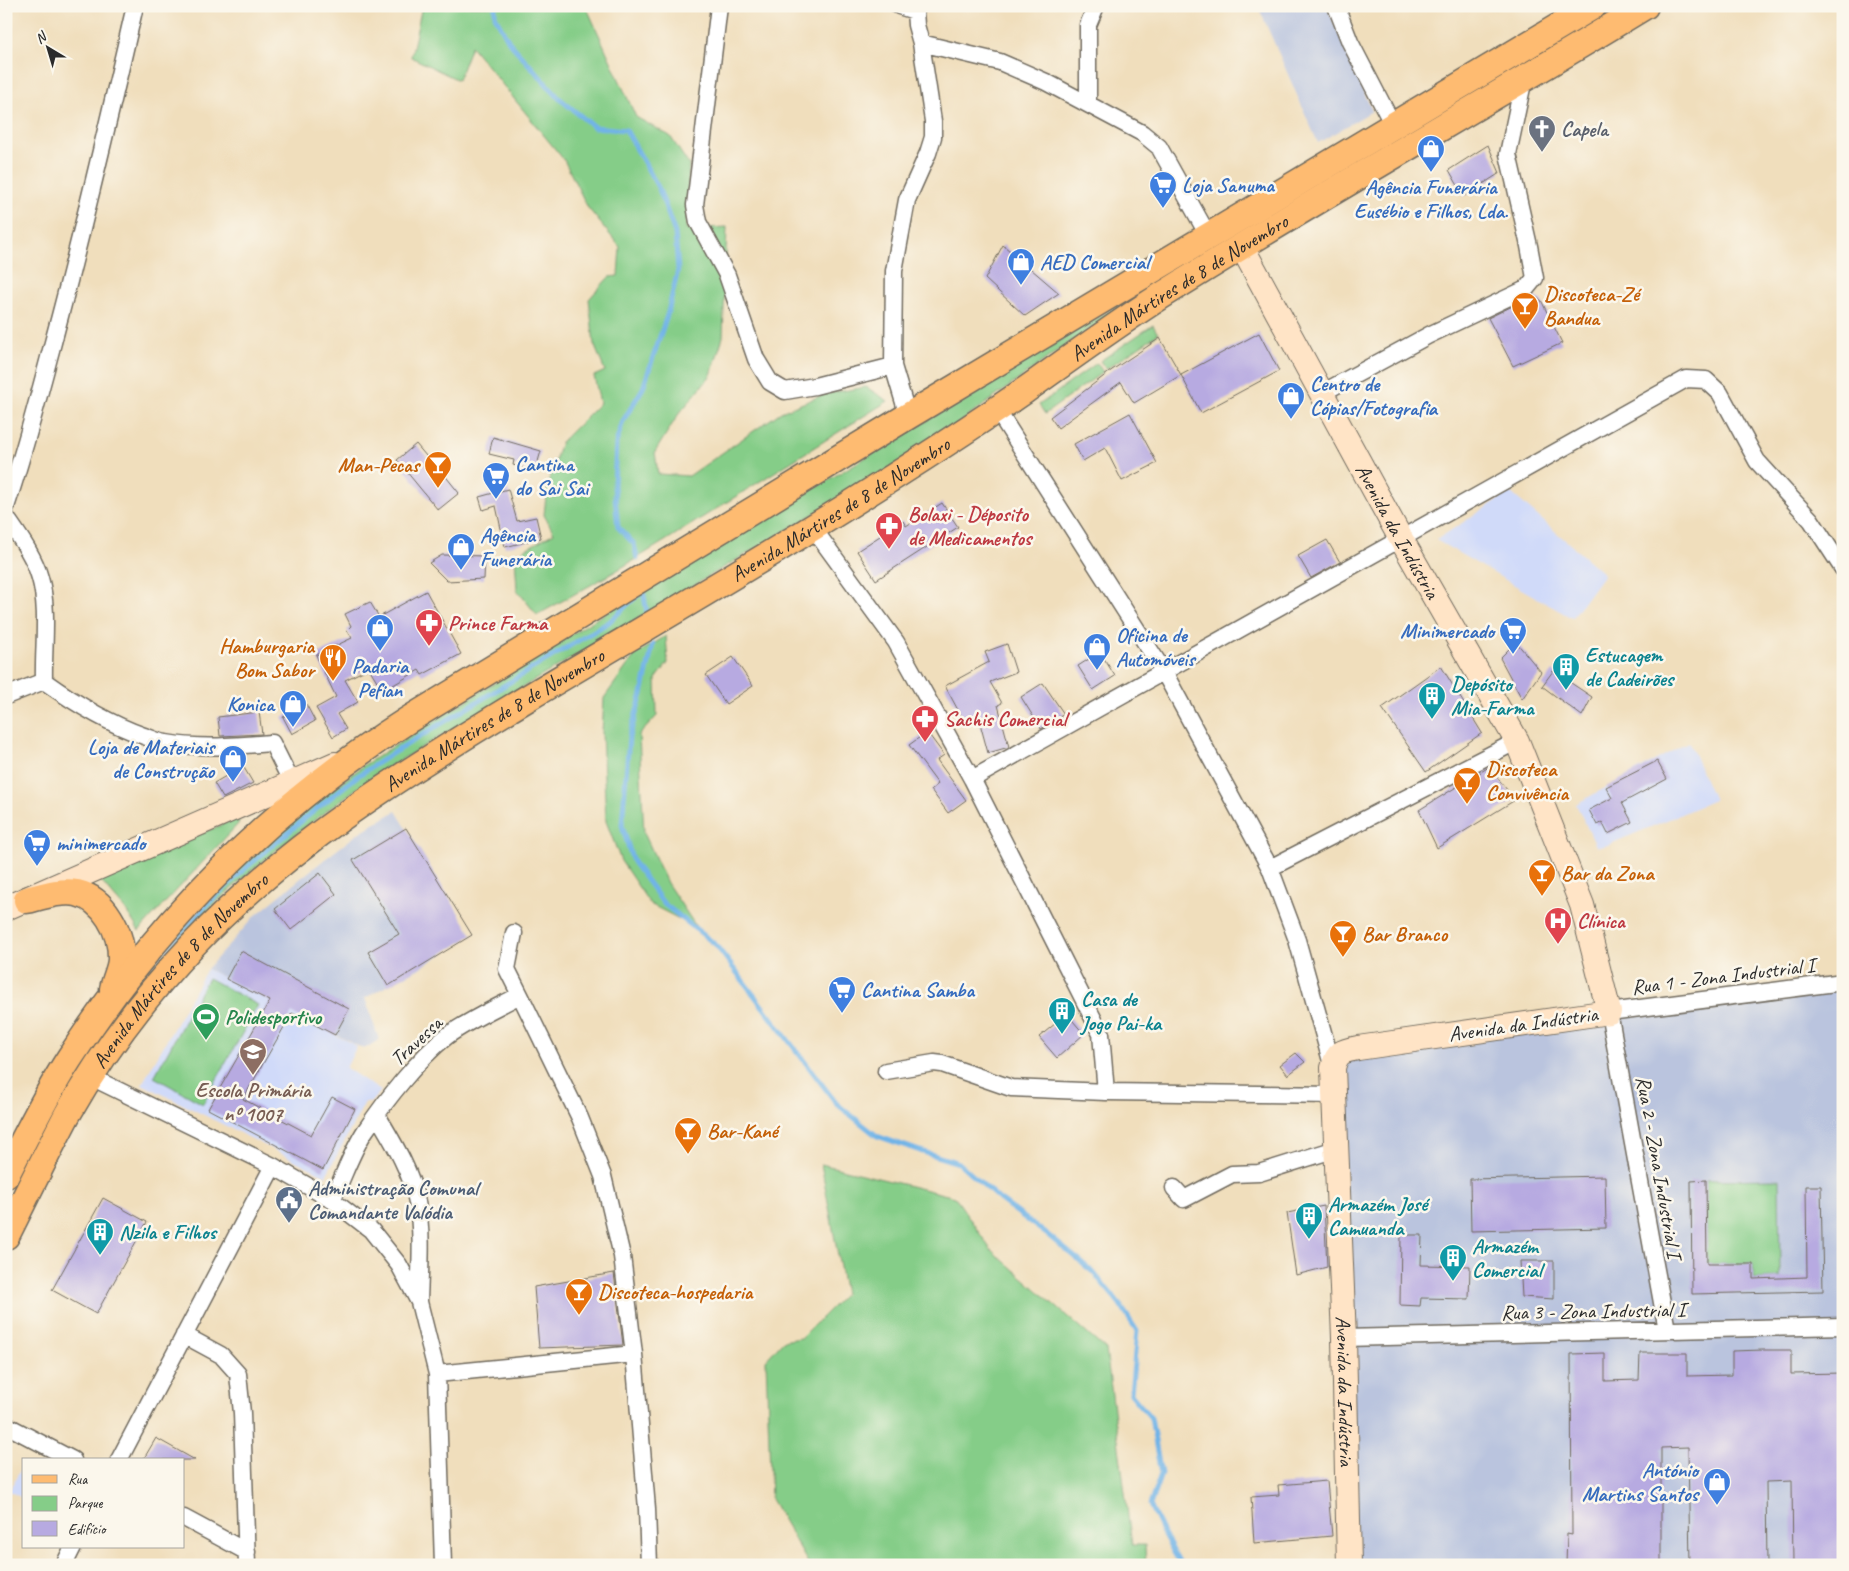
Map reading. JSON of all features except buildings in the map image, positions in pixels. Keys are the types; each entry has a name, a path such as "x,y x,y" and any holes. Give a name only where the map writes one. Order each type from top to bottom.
{"main road":[{"name":"Avenida Mártires de 8 de Novembro","path":"6,1175 68,1060 110,999 157,939 220,870 284,810 353,757 408,720 908,416 1593,6"},
{"name":"Avenida Mártires de 8 de Novembro","path":"6,1236 70,1110 91,1076 136,1012 189,949 228,910 292,855 350,811 427,759 813,528 997,410 1113,328 1242,246 1645,6"},
{"path":"17,904 57,893 76,893 89,897 100,904 111,921 120,946 121,960 110,999"}],"street":[{"path":"6,507 25,449 82,229 136,6"},
{"path":"719,6 695,205 698,222 727,275 756,359 770,382 785,391 815,386 893,366"},
{"path":"899,6 916,9 916,25 921,43 933,121 928,153 907,200 894,270 893,366 908,416"},
{"path":"1088,103 1088,25 1096,6"},
{"path":"1336,6 1350,42 1393,125"},
{"path":"921,43 1000,62 1046,82 1142,133 1159,148 1209,237"},
{"path":"1322,393 1429,335 1526,289 1534,278 1529,246 1508,154 1524,78"},
{"name":"Avenida da Indústria","path":"1242,246 1402,539 1517,741 1582,905 1609,1012 1358,1048 1343,1051 1336,1058 1333,1068 1344,1338 1349,1565"},
{"path":"972,780 1686,379 1706,380 1720,392 1757,461 1811,520 1843,569"},
{"path":"997,410 1164,672 1270,868 1297,940 1333,1068"},
{"path":"6,517 27,548 40,576 45,600 44,681"},
{"path":"813,528 896,642 972,780 1101,1034 1106,1092"},
{"path":"6,696 44,681"},
{"path":"44,681 78,705 105,720 164,743 211,747 272,743 292,783"},
{"path":"1270,868 1517,741"},
{"path":"17,904 353,757"},
{"path":"514,933 507,969 580,1118 603,1176 622,1256 634,1354 647,1509 649,1565"},
{"name":"Rua 1 - Zona Industrial I","path":"1609,1012 1843,982"},
{"name":"Travessa","path":"332,1200 364,1132 396,1090 420,1063 448,1036 520,995"},
{"name":"Rua 2 - Zona Industrial I","path":"1609,1012 1667,1330"},
{"path":"886,1071 934,1063 950,1066 1011,1088 1106,1092 1334,1095"},
{"path":"91,1076 273,1166 332,1200 371,1230 399,1266 419,1302 437,1374 443,1565"},
{"path":"377,1115 400,1156 417,1201 421,1249 419,1302"},
{"path":"1174,1188 1184,1199 1232,1174 1252,1175 1336,1149"},
{"path":"120,1458 273,1166"},
{"name":"Rua 3 - Zona Industrial I","path":"1344,1338 1843,1326"},
{"path":"184,1335 221,1355 238,1374 242,1413 247,1558"},
{"path":"437,1374 634,1354"},
{"path":"6,1425 69,1458"},
{"path":"185,1519 247,1558"},
{"path":"64,1565 72,1548"}],"shaded area":[{"path":"1258,6 1327,6 1372,111 1318,143"},
{"path":"1510,492 1604,574 1572,618 1436,540"},
{"path":"1689,742 1714,800 1608,845 1596,846 1576,804"},
{"path":"396,811 472,935 420,968 365,998 379,1040 364,1049 207,969 255,916 360,832"},
{"name":"Escola Primária nº 1007","path":"207,969 357,1046 346,1068 381,1091 370,1103 365,1102 326,1176 142,1084"},
{"path":"1843,982 1843,1565 1349,1565 1343,1051"},
{"path":"22,1467 22,1498 9,1491"}],"green space":[{"path":"422,6 586,6 636,117 670,136 689,165 686,229 727,227 723,337 711,375 678,415 655,452 658,474 689,476 781,412 825,394 866,387 888,401 616,571 537,615 517,590 515,555 554,533 544,515 547,486 561,442 600,403 594,376 605,371 594,344 589,299 609,277 618,276 620,247 588,208 564,160 471,46 458,80 411,57"},
{"path":"1172,273 1060,349 931,444 377,774 300,831 227,892 171,947 108,1025 143,974 239,867 303,812 364,765 626,600"},
{"path":"1153,325 1158,334 1106,369 1100,361"},
{"path":"1097,363 1103,372 1045,414 1039,405"},
{"path":"666,636 668,663 656,679 657,716 639,735 644,833 667,883 697,928 650,904 621,861 606,821 602,733 604,698 635,655"},
{"path":"235,819 239,821 238,824 139,931 125,909 98,878"},
{"name":"Polidesportivo","path":"208,978 258,1005 203,1104 154,1077"},
{"path":"821,1164 955,1197 991,1250 1106,1350 1132,1545 1145,1545 1146,1565 810,1565 808,1563 771,1499 766,1360 783,1341 801,1338 845,1294"},
{"path":"1779,1179 1780,1278 1753,1279 1753,1264 1707,1264 1706,1180"}],"waterway":[{"path":"495,6 495,16 509,42 559,98 594,127 626,130 659,189 675,233 678,270 668,312 643,388 623,421 616,443 614,486 618,527 634,544 637,558"},
{"path":"643,590 647,613"},
{"path":"108,1024 177,937 212,900 248,866 304,819 356,777 396,751 609,622 639,594"},
{"path":"653,644 642,694 629,737 622,825 633,862 664,904 715,944 837,1104 877,1136 959,1163 999,1199 1093,1272 1119,1303 1137,1331 1131,1394 1151,1418 1161,1474 1150,1505 1181,1565"}],"place":[{"name":"Capela","path":"1542,153"},
{"name":"Agência Funerária Eusébio e Filhos, Lda.","path":"1431,173"},
{"name":"Loja Sanuma","path":"1163,209"},
{"name":"AED Comercial","path":"1021,286"},
{"name":"Discoteca-Zé Bandua","path":"1525,330"},
{"name":"Centro de Cópias/Fotografia","path":"1291,420"},
{"name":"Man-Pecas","path":"438,489"},
{"name":"Cantina do Sai Sai","path":"496,500"},
{"name":"Bolaxi - Déposito de Medicamentos","path":"889,550"},
{"name":"Agência Funerária","path":"461,571"},
{"name":"Prince Farma","path":"429,647"},
{"name":"Padaria Pefian","path":"380,652"},
{"name":"Minimercado","path":"1513,655"},
{"name":"Oficina de Automóveis","path":"1097,671"},
{"name":"Hamburgaria Bom Sabor","path":"333,682"},
{"name":"Estucagem de Cadeirões","path":"1566,691"},
{"name":"Depósito Mia-Farma","path":"1432,720"},
{"name":"Konica","path":"293,728"},
{"name":"Sachis Comercial","path":"925,743"},
{"name":"Loja de Materiais de Construção","path":"233,783"},
{"name":"Discoteca Convivência","path":"1467,805"},
{"name":"minimercado","path":"37,867"},
{"name":"Bar da Zona","path":"1542,897"},
{"name":"Clínica","path":"1558,945"},
{"name":"Bar Branco","path":"1343,958"},
{"name":"Cantina Samba","path":"842,1014"},
{"name":"Casa de Jogo Pai-ka","path":"1062,1035"},
{"name":"Polidesportivo","path":"206,1041"},
{"name":"Escola Primária nº 1007","path":"253,1076"},
{"name":"Bar-Kané","path":"688,1155"},
{"name":"Administração Comunal Comandante Valódia","path":"289,1224"},
{"name":"Armazém José Camuanda","path":"1309,1240"},
{"name":"Nzila e Filhos","path":"100,1256"},
{"name":"Armazém Comercial","path":"1453,1282"},
{"name":"Discoteca-hospedaria","path":"579,1316"},
{"name":"António Martins Santos","path":"1717,1506"}]}
